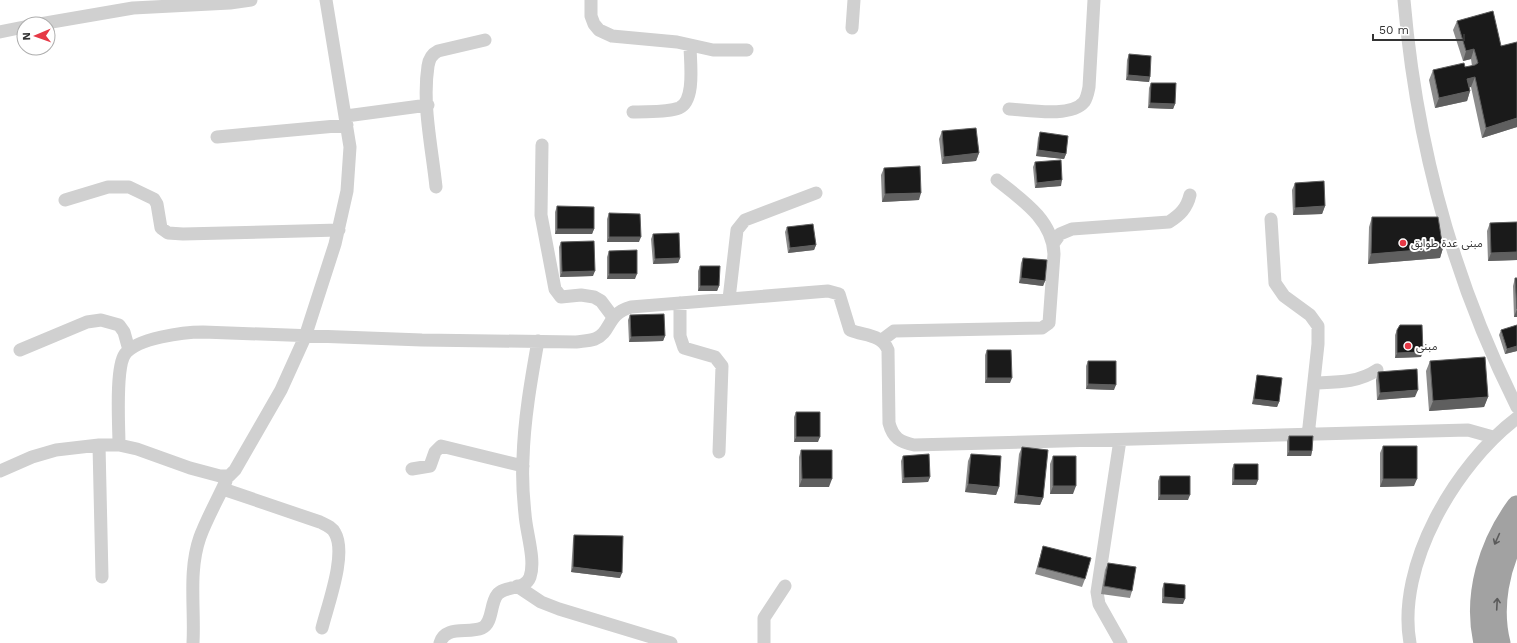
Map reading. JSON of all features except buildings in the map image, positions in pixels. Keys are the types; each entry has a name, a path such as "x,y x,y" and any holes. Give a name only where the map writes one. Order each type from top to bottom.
{"highway":[{"path":"1484,643 1480,607 1484,578 1501,530 1517,506"},
{"path":"1500,643 1496,616 1499,585 1507,555 1517,534"}],"street":[{"path":"56,21 133,8 230,3 251,0"},
{"path":"193,643 193,578 200,537 229,476 239,463 281,390 305,337 339,230 347,191 350,147 326,0"},
{"path":"590,0 591,16 594,24 599,30 612,36 677,42 713,50 747,50"},
{"path":"852,28 854,0"},
{"path":"1009,109 1061,112 1078,107 1085,101 1089,87 1094,0"},
{"path":"1404,0 1414,90 1436,196 1470,301 1499,372 1517,407"},
{"path":"0,32 16,29"},
{"path":"436,186 428,105 428,65 433,53 485,40"},
{"path":"633,112 670,110 684,105 690,96 690,45"},
{"path":"217,137 346,121 428,105"},
{"path":"542,145 541,215 555,289 561,297 588,296 598,299 613,318"},
{"path":"882,340 894,330 1042,328 1046,326 1050,316 1054,254 1053,244 1044,224 1034,209 997,180"},
{"path":"66,200 108,187 129,187 154,200 157,204 161,228 168,233 183,234 339,230"},
{"path":"729,299 735,238 740,224 745,220 816,193"},
{"path":"1053,244 1060,234 1072,229 1169,222 1186,209 1190,195"},
{"path":"1271,219 1275,283 1284,296 1310,315 1318,326 1318,344 1308,436"},
{"path":"119,445 120,374 124,356 129,350 136,346 178,333 203,332 305,337 422,340 590,341 601,335 613,318 621,310 631,307 834,291 839,294 850,330 882,340 888,350 889,423 892,434 905,443 921,445 1308,436 1468,430 1493,437"},
{"path":"680,303 680,336 684,348 715,357 722,366 719,452"},
{"path":"20,350 87,322 101,320 119,325 124,332 129,350"},
{"path":"440,643 442,637 446,633 483,628 488,622 496,596 501,592 528,582 532,568 525,514 523,466 525,432 538,341"},
{"path":"1314,383 1351,381 1366,378 1377,370"},
{"path":"1410,643 1407,618 1409,590 1429,534 1458,478 1480,450 1493,437 1517,418"},
{"path":"1120,440 1097,592 1099,604 1121,643"},
{"path":"0,470 32,457 56,450 99,445 119,445 137,449 204,472 229,476"},
{"path":"99,445 102,577"},
{"path":"412,469 430,466 435,452 441,446 523,466"},
{"path":"223,489 320,522 332,528 335,532 339,548 339,560 322,628"},
{"path":"517,586 541,602 559,609 671,643"},
{"path":"764,643 764,618 785,586"}],"place":[{"name":"مبنى عدة طوابق","path":"1403,243"},
{"name":"مبنى","path":"1408,346"}]}
